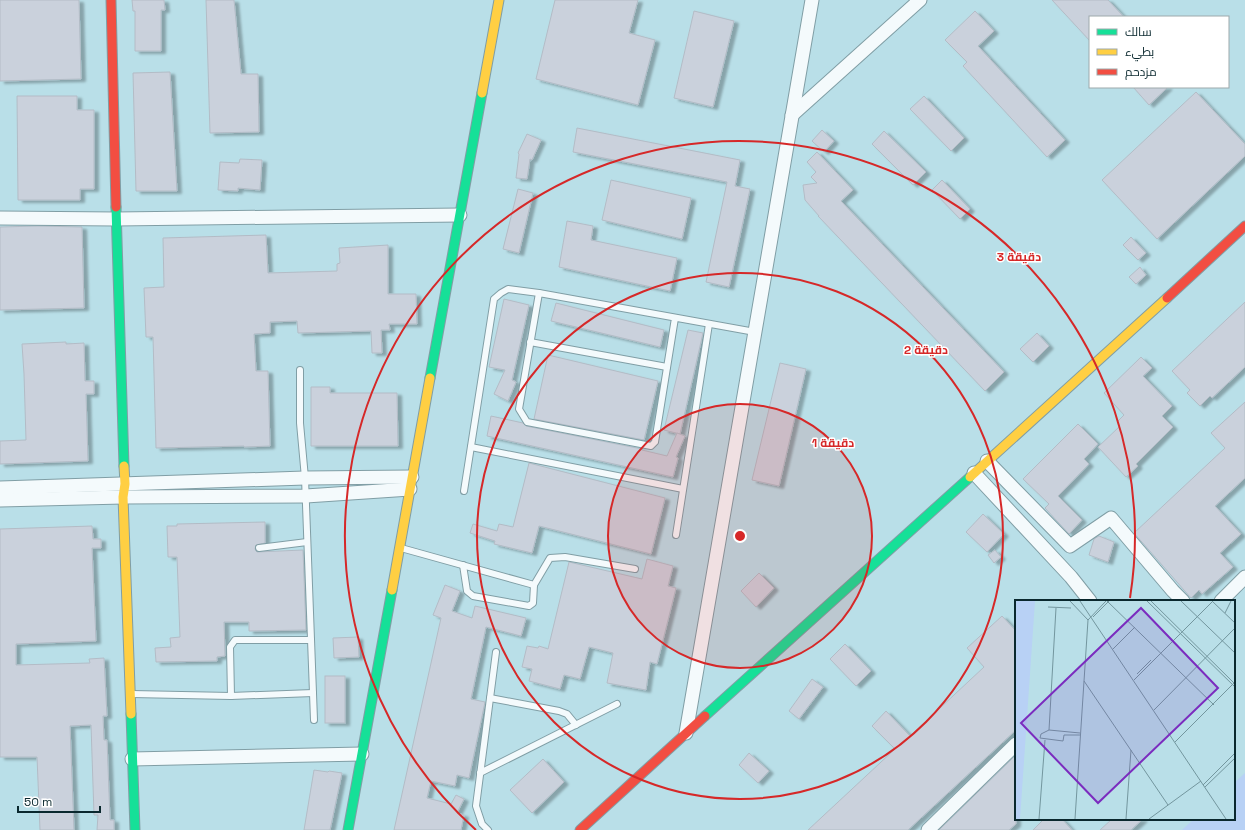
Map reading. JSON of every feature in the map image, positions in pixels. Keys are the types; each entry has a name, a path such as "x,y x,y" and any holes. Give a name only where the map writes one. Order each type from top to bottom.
{"street":[{"path":"112,0 116,219 135,830"},
{"path":"348,830 499,0"},
{"path":"686,733 812,0"},
{"path":"792,115 920,0"},
{"path":"0,218 116,219 460,215"},
{"path":"580,830 1245,226"},
{"path":"987,461 1070,546 1111,518 1182,600"},
{"path":"974,472 1071,577 1089,600"},
{"path":"0,500 305,478 411,483"},
{"path":"0,488 124,490 306,496 411,483"},
{"path":"1222,600 1245,578"},
{"path":"928,830 1015,745"},
{"path":"132,759 362,754"}],"lane":[{"path":"464,491 494,300 508,289 755,332"},
{"path":"539,294 520,409 527,422 651,446 655,442 675,318"},
{"path":"676,535 710,324"},
{"path":"530,342 667,367"},
{"path":"300,370 300,423 306,496 314,720"},
{"path":"471,447 683,489"},
{"path":"259,548 308,542"},
{"path":"399,548 534,585"},
{"path":"463,565 467,591 473,596 529,606 533,603 534,585 550,558 565,557 635,569"},
{"path":"231,696 230,647 235,640 311,640"},
{"path":"488,830 482,824 476,806 496,652"},
{"path":"130,694 231,696 313,693"},
{"path":"490,698 559,711 567,714 576,725"},
{"path":"480,773 617,704"}],"shaded area":[{"path":"1245,773 1245,830 1182,830 1193,820 1235,820 1235,782"}],"building":[{"path":"0,0 79,0 81,79 0,81"},
{"path":"132,0 164,0 165,10 161,10 161,51 135,51 135,11 133,11"},
{"path":"206,0 234,0 241,74 258,74 259,132 210,133"},
{"path":"555,0 638,0 629,33 655,40 638,105 536,79"},
{"path":"1052,0 1108,0 1123,16 1089,16 1089,40"},
{"path":"694,11 734,21 713,107 674,98"},
{"path":"975,11 994,31 978,46 1065,140 1047,157 963,66 967,62 945,40"},
{"path":"170,72 177,191 136,191 133,73"},
{"path":"1134,88 1167,88 1149,105"},
{"path":"1196,92 1245,144 1245,156 1157,239 1102,180"},
{"path":"17,96 77,96 77,110 94,110 94,189 80,189 80,200 18,200"},
{"path":"924,96 964,138 951,151 910,109"},
{"path":"577,128 740,160 735,186 750,189 729,287 706,282 727,182 573,152"},
{"path":"822,130 834,141 824,152 812,141"},
{"path":"884,131 926,172 913,185 872,144"},
{"path":"527,134 541,140 532,160 530,159 527,179 516,178 518,153"},
{"path":"817,152 853,190 841,201 1004,372 985,391 818,216 805,200 803,185 817,183 811,177 816,172 807,162"},
{"path":"240,159 262,160 260,190 238,188 238,191 218,190 220,162 239,163"},
{"path":"611,180 691,198 682,239 602,220"},
{"path":"942,180 970,209 960,219 932,190"},
{"path":"518,189 533,193 519,253 503,249"},
{"path":"567,221 593,226 591,240 677,258 670,291 559,267"},
{"path":"0,227 82,227 84,308 0,310"},
{"path":"266,235 268,273 337,271 337,264 340,263 339,248 388,245 388,294 416,294 417,324 389,324 390,330 381,330 382,353 372,353 371,331 298,333 297,321 270,322 270,333 254,334 256,371 268,371 270,446 156,448 153,337 146,337 144,288 164,287 163,238"},
{"path":"1131,237 1146,253 1138,260 1123,245"},
{"path":"1140,267 1146,275 1136,284 1129,277"},
{"path":"504,299 529,305 512,380 516,382 508,401 494,394 505,370 489,367"},
{"path":"1245,302 1245,367 1212,398 1210,396 1200,406 1187,393 1190,390 1172,371"},
{"path":"556,303 664,330 660,347 551,321"},
{"path":"688,330 703,333 680,434 664,430"},
{"path":"1037,333 1049,346 1033,362 1020,349"},
{"path":"66,342 66,344 84,343 85,381 94,381 94,394 86,394 88,461 0,464 0,441 26,440 22,344"},
{"path":"548,355 658,381 644,440 534,419"},
{"path":"1141,357 1152,368 1143,376 1172,406 1162,416 1173,427 1136,464 1138,466 1126,477 1098,447 1120,426 1117,422 1124,415 1104,393"},
{"path":"780,363 806,369 779,486 752,480"},
{"path":"311,387 330,387 330,393 397,393 398,446 311,446"},
{"path":"1245,402 1245,478 1215,506 1241,534 1220,553 1233,567 1202,594 1199,590 1191,598 1134,533 1225,448 1211,433"},
{"path":"491,416 523,423 526,426 642,449 667,456 677,433 685,436 676,457 678,458 673,477 487,436"},
{"path":"1078,424 1098,444 1084,459 1089,464 1058,496 1082,520 1069,534 1045,508 1049,504 1023,479"},
{"path":"529,463 665,498 651,554 539,526 532,553 494,544 495,541 470,533 473,524 497,531 499,524 513,527"},
{"path":"983,514 1004,534 987,552 966,532"},
{"path":"265,522 265,543 256,545 255,549 257,552 303,550 306,630 249,631 249,622 224,622 225,656 217,657 217,661 156,662 155,648 171,647 170,638 180,637 177,557 168,557 167,526 177,526 177,524"},
{"path":"92,526 93,539 101,539 101,548 92,548 96,641 16,644 16,665 90,663 89,659 104,658 107,716 103,716 104,740 107,740 110,820 114,820 114,830 97,830 98,815 94,815 91,725 70,726 74,830 40,830 37,757 0,757 0,529"},
{"path":"1099,536 1114,542 1108,562 1089,555 1094,539"},
{"path":"995,550 1001,557 994,563 988,555"},
{"path":"647,559 673,566 668,586 676,588 657,664 650,662 646,690 607,683 613,653 589,647 580,679 564,675 560,689 529,681 532,669 522,667 527,646 538,648 539,646 548,649 569,562 642,579"},
{"path":"759,573 774,588 756,607 741,591"},
{"path":"445,585 460,591 452,611 472,618 475,606 526,618 521,636 486,627 471,699 485,702 469,778 457,775 455,786 431,781 427,798 451,804 456,795 464,799 457,813 464,815 461,830 394,830 441,618 433,615"},
{"path":"1002,616 1015,630 1015,731 908,830 808,830 895,749 872,726 886,711 910,736 984,667 967,648"},
{"path":"358,637 359,657 334,658 333,638"},
{"path":"845,644 871,671 856,686 830,659"},
{"path":"325,676 345,676 345,723 325,723"},
{"path":"812,679 823,687 799,719 789,711"},
{"path":"749,753 769,771 758,783 739,765"},
{"path":"1015,756 1016,824 1009,830 939,830"},
{"path":"543,759 564,782 532,813 510,790"},
{"path":"314,770 342,773 330,830 304,830"},
{"path":"1043,820 1063,820 1072,830 1033,830"},
{"path":"1111,820 1142,820 1131,830 1100,830"}],"traffic: fast":[{"path":"430,378 482,93"},
{"path":"116,207 124,466"},
{"path":"705,716 970,477"},
{"path":"348,830 392,590"},
{"path":"131,714 135,830"}],"traffic: slow":[{"path":"482,93 499,0"},
{"path":"970,477 1167,298"},
{"path":"392,590 430,378"},
{"path":"124,466 125,484 123,497 131,714"}],"traffic: jam":[{"path":"111,0 116,207"},
{"path":"1167,298 1245,226"},
{"path":"580,830 705,716"}]}
